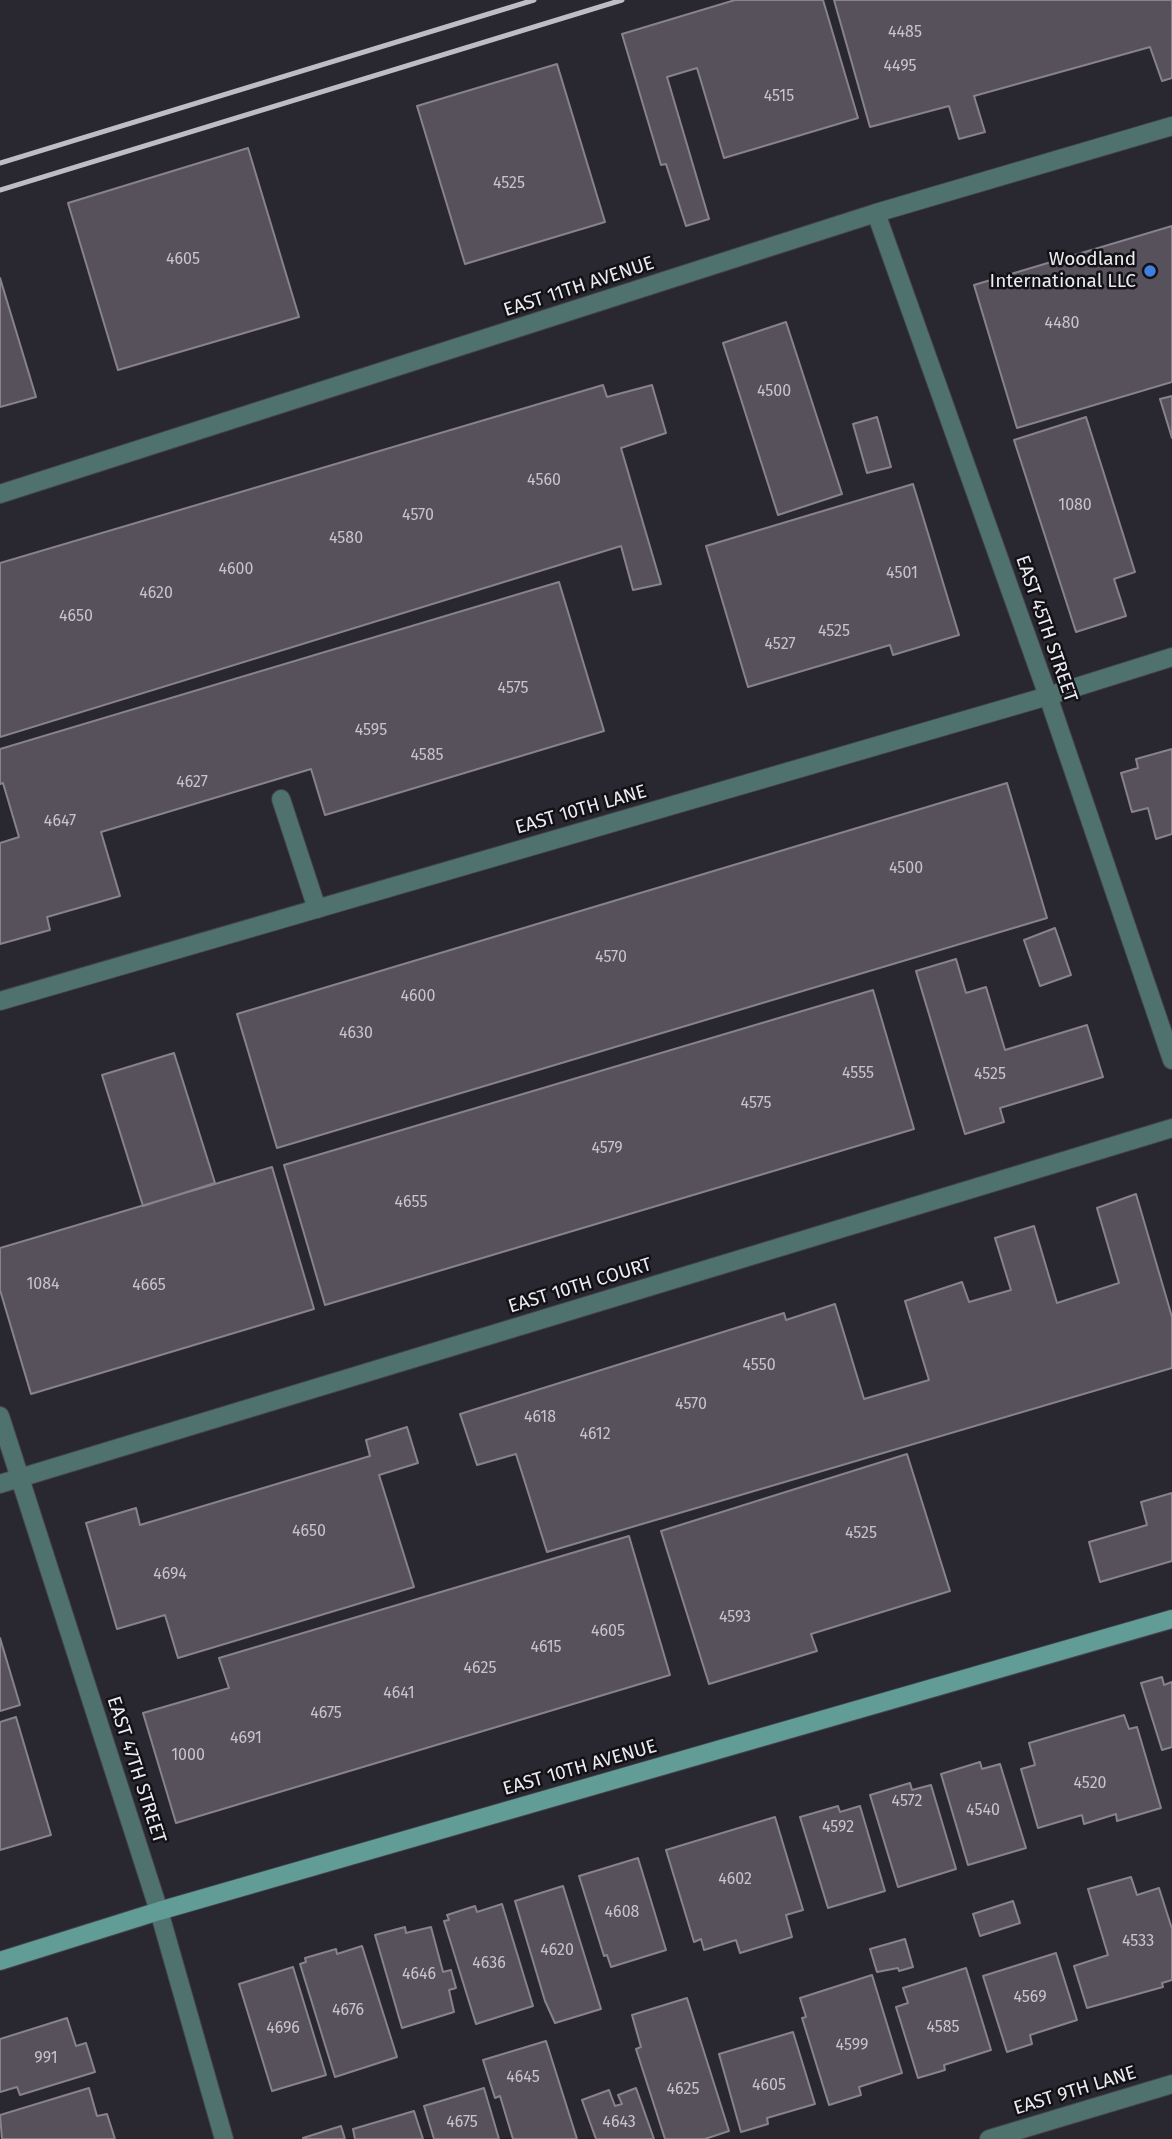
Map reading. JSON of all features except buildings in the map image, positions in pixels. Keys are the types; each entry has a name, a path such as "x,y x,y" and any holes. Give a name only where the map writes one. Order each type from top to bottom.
{"street":[{"name":"EAST 11TH AVENUE","path":"0,494 876,214 1172,126"},
{"name":"EAST 45TH STREET","path":"876,214 1048,696 1172,1060"},
{"name":"EAST 10TH LANE","path":"0,1001 1048,696 1172,657"},
{"path":"281,799 317,909"},
{"name":"EAST 10TH COURT","path":"0,1484 1172,1128"},
{"name":"EAST 47TH STREET","path":"0,1416 159,1911 224,2139"},
{"name":"EAST 10TH AVENUE","path":"0,1961 159,1911 1172,1619"},
{"name":"EAST 9TH LANE","path":"989,2139 1172,2084"}],"railway":[{"path":"0,163 534,0"},
{"path":"0,190 622,0"}],"place":[{"name":"Woodland International LLC","path":"1150,271"}]}
